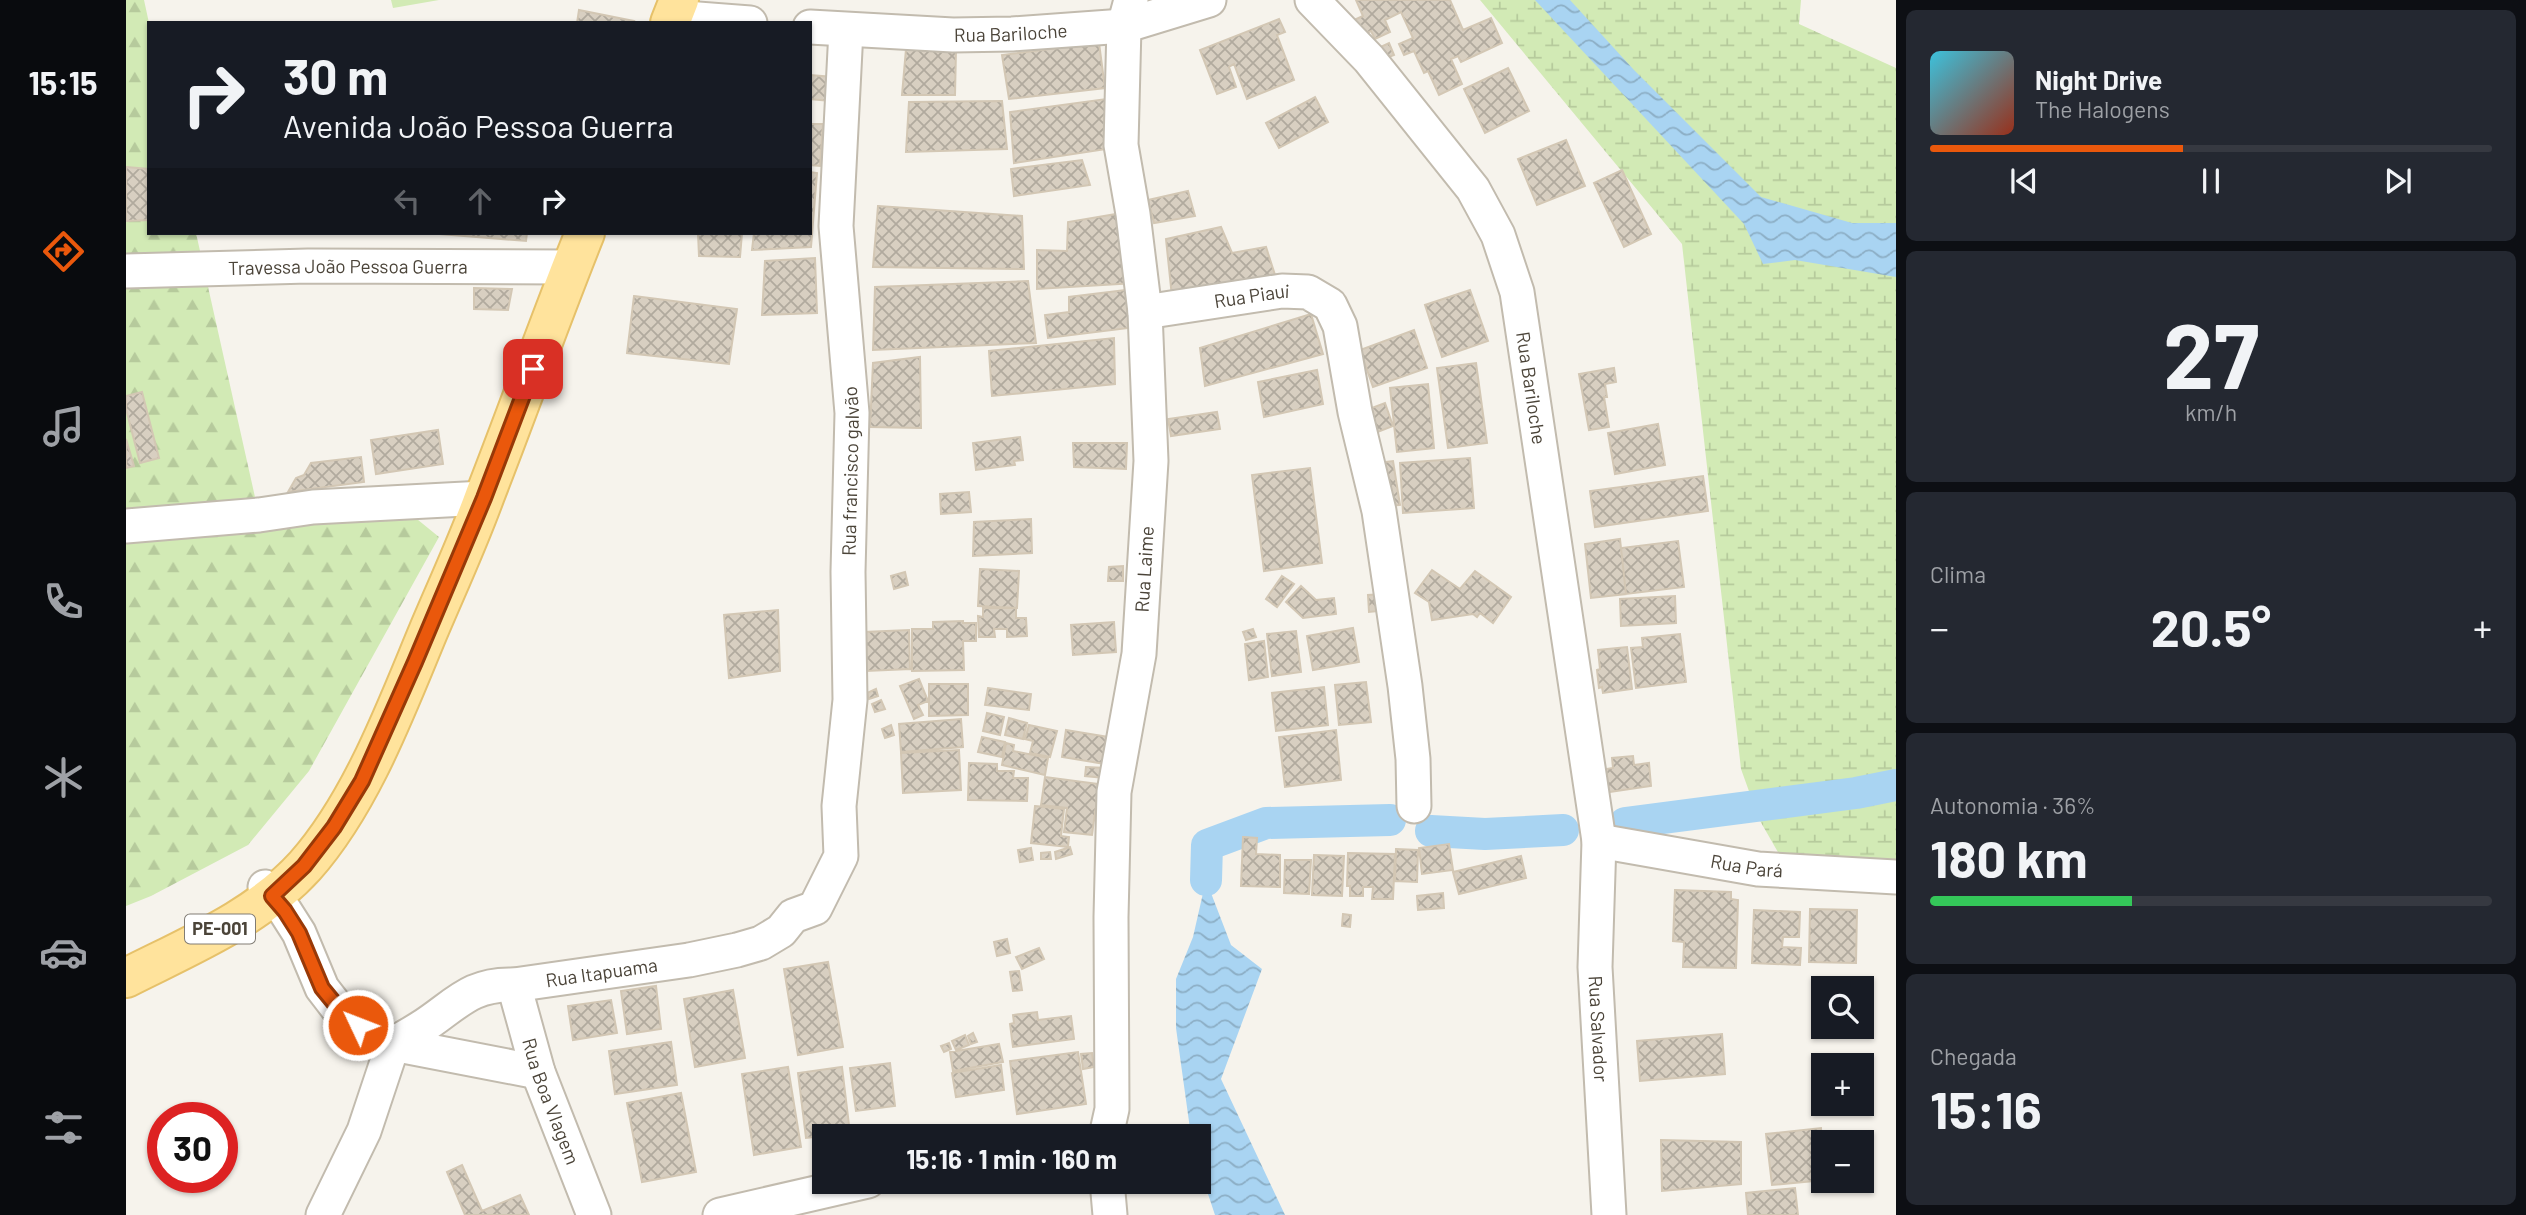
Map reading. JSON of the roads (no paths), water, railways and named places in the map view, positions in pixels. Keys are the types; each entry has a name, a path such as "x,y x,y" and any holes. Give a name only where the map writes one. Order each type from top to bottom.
{"main road":[{"name":"PE-001","path":"126,978 197,942 304,866 334,827 362,781 415,662 484,498 578,250"},
{"name":"PE-001","path":"126,955 268,892"}],"street":[{"name":"Rua Bariloche","path":"812,27 953,35 1012,34 1209,0"},
{"name":"Rua Bariloche","path":"1312,0 1369,59 1473,189 1502,247 1517,292 1599,841"},
{"path":"673,13 735,21"},
{"name":"Rua Laime","path":"1109,1124 1112,1109 1111,917 1114,792 1139,654 1151,461 1145,312 1121,145 1127,13"},
{"name":"Rua francisco galvão","path":"815,908 841,856 839,806 850,700 848,572 852,413 836,226 846,30"},
{"name":"Travessa João Pessoa Guerra","path":"126,271 308,266 578,250"},
{"name":"Rua Piaui","path":"1145,312 1282,291 1308,292 1330,305 1340,326 1355,412 1379,511 1405,686 1415,806"},
{"path":"126,526 259,515 313,507 484,498"},
{"name":"Rua Pará","path":"1599,841 1758,869 1896,877"},
{"name":"Rua Salvador","path":"1599,841 1595,967 1609,1215"},
{"path":"268,892 285,911 299,933 322,988 340,1010 358,1025 393,1044 538,1072"},
{"name":"Rua Itapuama","path":"393,1044 423,1027 467,994 495,984 514,985 689,960 737,950 761,943 781,931 793,916 815,908"},
{"name":"Rua Boa VIagem","path":"514,985 538,1072 594,1215"},
{"path":"323,1215 364,1131 393,1044"},
{"path":"720,1215 812,1194"},
{"path":"1108,1194 1110,1215"}],"water":[{"path":"1535,0 1570,0 1634,70 1761,197 1852,223 1896,223 1896,277 1795,260 1763,264 1744,224"},
{"path":"1206,880 1231,945 1262,969 1221,1079 1285,1215 1215,1215 1208,1194 1211,1194 1211,1124 1189,1124 1176,1028 1176,979 1193,937"}],"waterway":[{"path":"1625,823 1856,793 1896,785"},
{"path":"1206,880 1207,845 1266,823 1390,820"},
{"path":"1431,831 1485,834 1563,830"}]}
